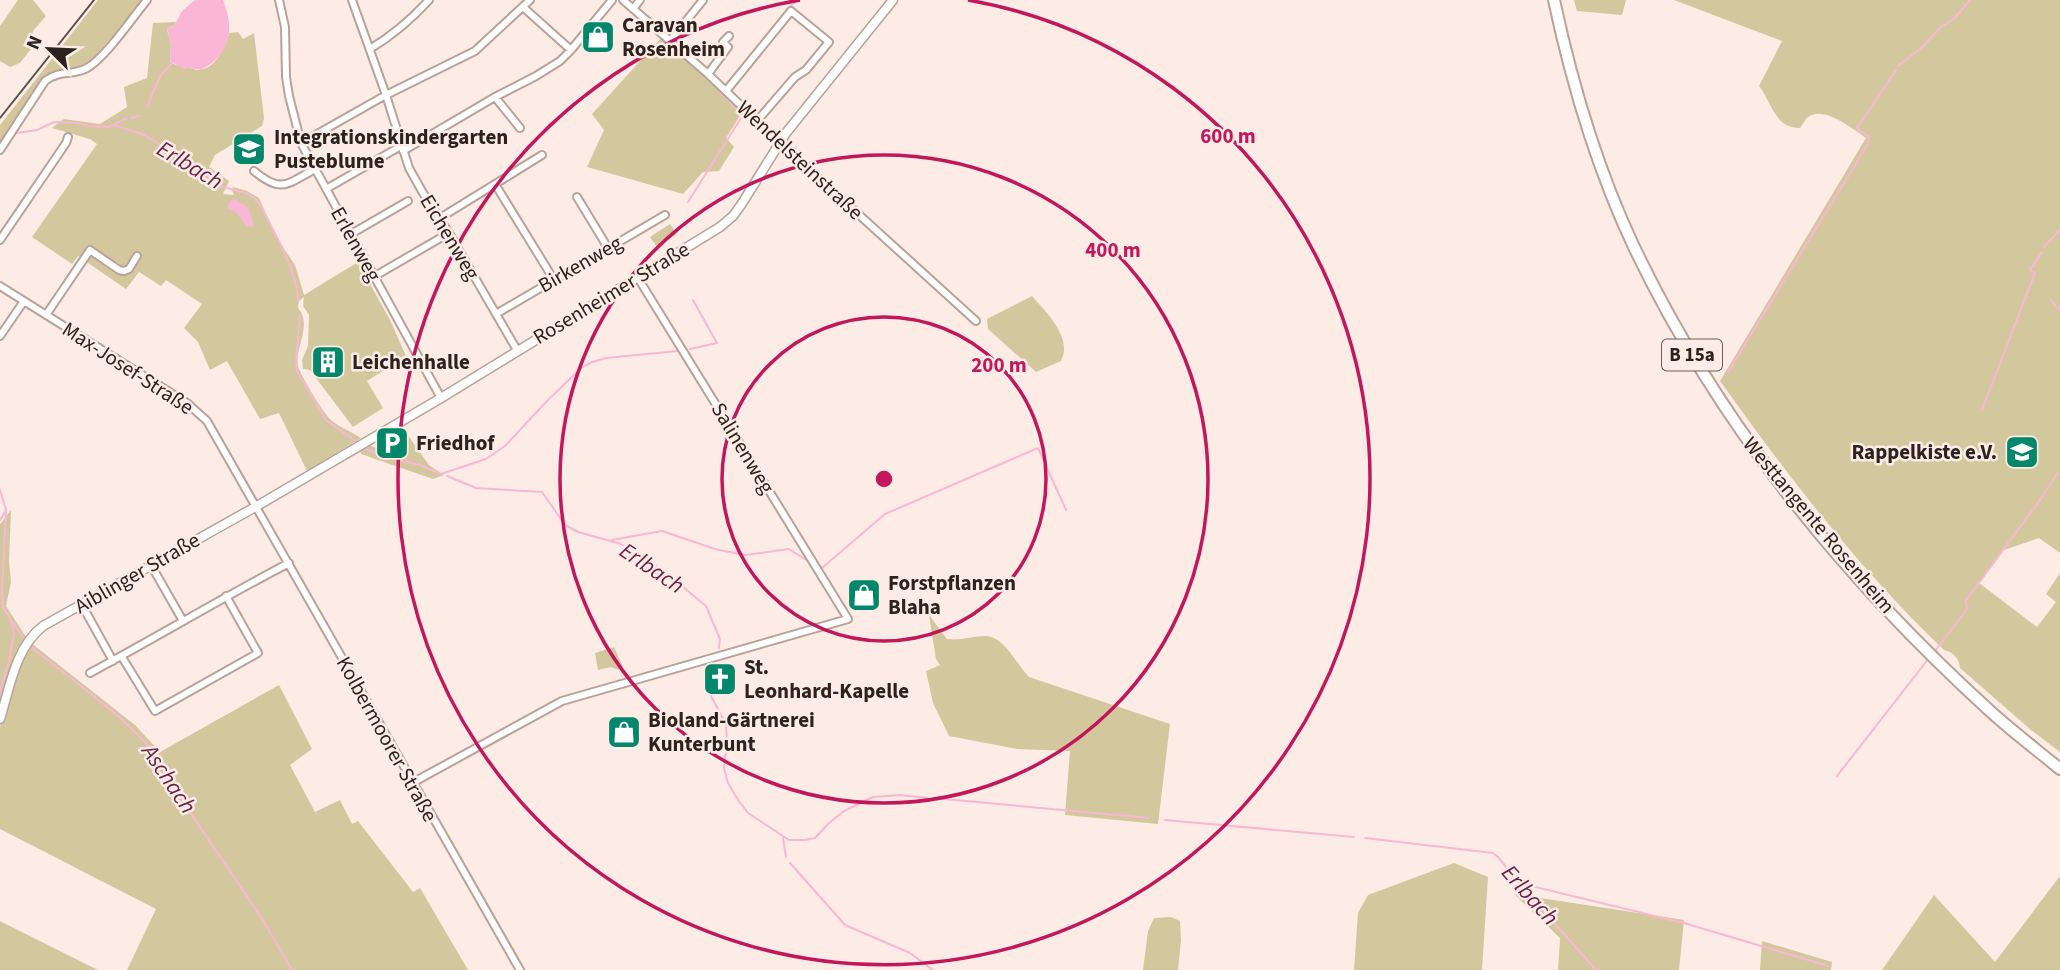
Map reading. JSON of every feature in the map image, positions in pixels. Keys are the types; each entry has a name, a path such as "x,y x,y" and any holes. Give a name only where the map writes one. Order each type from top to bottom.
{"highway":[{"name":"Westtangente Rosenheim","path":"1554,0 1579,100 1607,183 1633,245 1698,366 1737,426 1777,481 1883,606 1992,712 2060,769"}],"street":[{"path":"0,150 45,81 54,75 89,67 147,0"},
{"name":"Erlenweg","path":"279,0 285,27 286,77 301,143 440,398"},
{"name":"Eichenweg","path":"352,0 409,168 517,351"},
{"path":"370,50 401,28 429,0"},
{"path":"301,143 386,95 475,51 530,0"},
{"path":"326,189 560,61 612,0"},
{"name":"Wendelsteinstraße","path":"623,0 708,74 779,143 976,321"},
{"path":"633,9 640,0"},
{"path":"670,41 703,0"},
{"name":"Rosenheimer Straße","path":"257,506 720,227 733,216 779,143 893,0"},
{"path":"524,8 571,50"},
{"path":"726,91 791,12 829,43 757,121"},
{"path":"708,74 728,47 723,42 729,36"},
{"path":"495,97 520,128"},
{"path":"0,240 68,137"},
{"path":"440,218 541,155"},
{"path":"254,171 274,185 285,185 315,169"},
{"path":"495,184 554,280"},
{"path":"577,197 608,248"},
{"path":"351,234 408,201"},
{"name":"Birkenweg","path":"496,314 665,215"},
{"path":"375,276 449,233"},
{"path":"46,315 90,250 124,271 137,256"},
{"name":"Salinenweg","path":"412,783 562,701 848,619 638,278"},
{"name":"Max-Josef-Straße","path":"0,286 195,409 210,426 257,506"},
{"path":"0,336 24,301"},
{"name":"Kolbermoorer Straße","path":"257,506 520,970"},
{"name":"Aiblinger Straße","path":"0,719 15,668 24,648 31,637 44,626 257,506"},
{"path":"90,673 289,563"},
{"path":"151,565 183,621"},
{"path":"122,657 155,711 258,653 226,596"},
{"path":"82,605 113,661"}],"shaded area":[{"path":"18,0 33,0 46,16 33,31 31,49 20,63 10,67 0,61 0,26"},
{"path":"98,0 144,0 89,63 50,74 26,102 0,143 0,125"},
{"path":"195,0 223,0 229,21 228,40 224,49 219,57 201,70 183,69 170,61 171,44 167,30 168,27 174,26 182,11"},
{"path":"1574,0 1626,0 1622,15 1577,11"},
{"path":"1674,0 2060,0 2060,553 2039,538 2004,550 1979,583 2037,627 2056,602 2046,594 2060,573 2060,752 1960,668 1955,656 1944,650 1883,587 1798,487 1720,381 1866,138 1837,119 1821,114 1813,114 1807,118 1800,128 1784,124 1779,119 1759,86 1782,41","holes":["2028,444 2034,457 2029,461 2025,454 2013,456 2012,447"]},
{"path":"176,22 167,30 171,44 170,61 197,70 209,67 214,62 229,33 238,32 243,39 254,33 264,118 262,126 215,155 209,167 229,181 223,194 234,195 233,187 259,198 278,240 295,265 304,295 358,262 390,320 406,356 367,381 383,408 353,427 310,370 303,369 302,360 308,346 309,315 303,306 304,297 299,301 298,308 304,329 297,359 298,366 329,418 361,438 307,471 279,413 260,419 227,361 210,370 198,342 184,328 202,304 166,280 161,286 139,272 126,289 78,256 72,264 32,237 97,144 90,139 52,128 64,119 100,124 127,107 124,87 147,78 153,23"},
{"path":"661,38 743,111 726,138 734,147 719,171 703,172 683,194 587,167 604,130 592,114"},
{"path":"235,199 248,207 254,225 252,227 246,226 237,213 227,208 230,201"},
{"path":"670,224 677,234 657,247 650,237"},
{"path":"1032,296 1057,326 1064,344 1061,361 1036,372 988,329 987,319"},
{"path":"402,427 429,465 444,475 433,479 361,454 360,450 368,444 386,451 404,450 405,445 397,432"},
{"path":"11,510 11,582 6,606 26,637 17,651 0,703 0,524"},
{"path":"929,615 947,639 993,637 1010,652 1029,677 1170,724 1158,824 1065,815 1070,751 1017,749 949,736 933,703 926,671 940,665 936,659"},
{"path":"31,643 135,725 160,752 279,685 312,749 290,765 315,812 340,800 352,824 358,821 413,892 420,888 468,970 127,970 156,909 0,829 0,727 18,669"},
{"path":"614,647 623,667 618,670 611,667 598,670 595,653"},
{"path":"1454,863 1488,877 1482,970 1354,970 1358,913 1368,895"},
{"path":"2060,876 2060,970 1882,970 1934,895 1995,962"},
{"path":"1514,894 1684,920 1679,970 1558,970 1560,938"},
{"path":"1171,917 1180,921 1178,970 1143,970 1148,931 1154,918"},
{"path":"0,921 98,970 0,970"},
{"path":"1762,941 1832,962 1831,970 1760,970"}],"waterway":[{"path":"726,86 796,0"},
{"path":"1898,66 1920,49 1941,27 1954,19 1970,0"},
{"path":"147,107 160,76 172,63"},
{"path":"1859,130 1857,128 1896,70"},
{"path":"720,92 741,113"},
{"path":"131,118 139,116"},
{"path":"688,202 741,118"},
{"path":"114,124 126,119"},
{"name":"Erlbach","path":"16,133 37,130 54,122 107,127 113,125 153,140 188,163 213,184 248,194 261,206 284,252 294,276 298,301"},
{"path":"1860,131 1870,137 1868,142"},
{"path":"1728,372 1868,144"},
{"path":"2044,247 2060,230"},
{"path":"1982,410 2035,273 2030,270 2042,252"},
{"path":"690,349 717,343 693,300"},
{"path":"2051,300 2060,311"},
{"name":"Erlbach","path":"300,315 297,371 326,420 358,443"},
{"path":"362,447 441,474 486,459 505,446 581,368 592,362 606,358 678,351"},
{"path":"820,567 885,514 1038,448 1066,510"},
{"path":"1935,651 1968,608 1965,602 2057,474"},
{"name":"Erlbach","path":"447,476 476,488 542,492 565,525 578,532 621,544 663,570 706,606 720,639 719,648"},
{"path":"0,490 6,510 3,607 14,634 0,692"},
{"path":"0,520 5,512"},
{"path":"612,540 662,531 715,549 745,555 789,549 811,563"},
{"name":"Aschach","path":"10,619 26,641"},
{"name":"Aschach","path":"30,646 114,712 153,752 168,772 177,793 261,917 292,970"},
{"path":"1837,776 1929,658"},
{"name":"Erlbach","path":"715,660 705,685 726,724 724,768 728,783 748,813 789,840 815,838 844,811 873,797 900,795 927,798"},
{"name":"Erlbach","path":"933,798 1149,818"},
{"name":"Erlbach","path":"1165,820 1354,837"},
{"path":"783,838 786,857"},
{"name":"Erlbach","path":"1365,838 1493,853 1596,970"},
{"path":"790,863 845,925 910,953 933,970"},
{"path":"1519,883 1684,923 1828,966"}],"railway":[{"path":"0,118 94,0"}],"place":[{"name":"Caravan Rosenheim","path":"598,37"},
{"name":"Integrationskindergarten Pusteblume","path":"249,149"},
{"name":"Leichenhalle","path":"328,362"},
{"name":"Friedhof","path":"392,443"},
{"name":"Rappelkiste e.V.","path":"2022,452"},
{"name":"Forstpflanzen Blaha","path":"864,595"},
{"name":"St. Leonhard-Kapelle","path":"720,679"},
{"name":"Bioland-Gärtnerei Kunterbunt","path":"624,732"}]}
